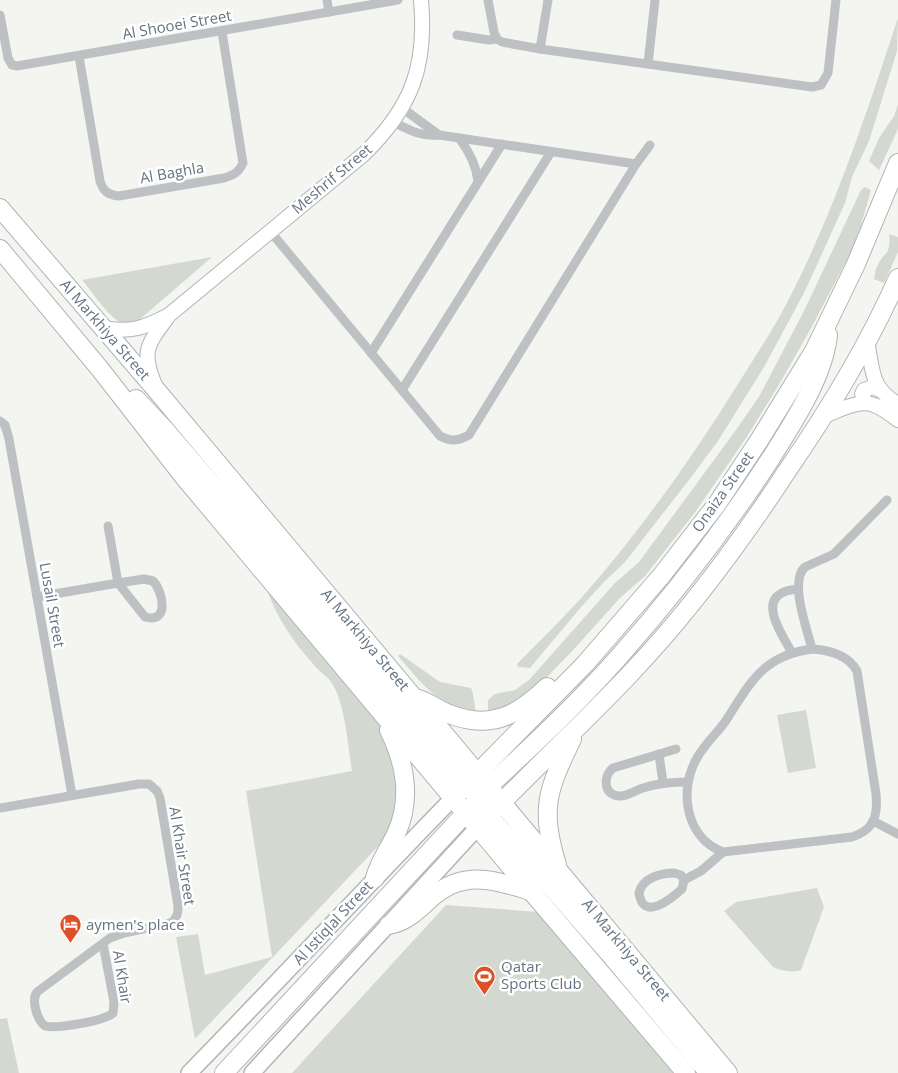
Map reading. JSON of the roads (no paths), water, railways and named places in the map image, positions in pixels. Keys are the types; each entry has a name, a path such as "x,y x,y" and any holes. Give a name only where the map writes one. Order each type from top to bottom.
{"highway":[{"name":"Onaiza Street","path":"478,800 586,664 662,575 717,504 760,439 796,382 827,325 856,264 898,163"},
{"name":"Al Markhiya Street","path":"0,208 158,392 413,697 478,800 531,891 686,1073"},
{"name":"Al Markhiya Street","path":"0,249 100,369 184,476 380,709 478,800 559,871 728,1073"},
{"path":"478,800 577,728 630,674 680,618 718,570 768,500 824,416 868,341 898,278"},
{"path":"224,1073 478,800 616,660 681,583 749,492 785,437 813,385 827,348 827,325"},
{"path":"100,369 133,395 167,432 609,953 708,1073"},
{"path":"413,697 460,718 478,720 500,718 525,707 557,678 578,666 586,664"},
{"path":"375,878 382,857 397,831 403,812 406,790 402,761 380,709"},
{"path":"559,871 546,817 550,789 577,728"},
{"path":"389,925 408,918 439,890 458,882 486,878 531,891"}],"main road":[{"name":"Al Istiqlal Street","path":"189,1073 297,962 375,878 478,800"},
{"path":"252,1073 389,925 478,800"}],"street":[{"path":"327,0 329,12"},
{"name":"Al Shooei Street","path":"0,15 8,58 12,65 25,66 398,0"},
{"name":"Meshrif Street","path":"158,392 149,370 147,358 149,345 169,316 364,154 393,122 412,89 419,64 423,35 421,0"},
{"path":"488,0 494,32 497,39 502,42 812,87 821,85 828,73 836,0"},
{"path":"540,49 548,0"},
{"path":"648,64 655,0"},
{"name":"Al Baghla","path":"79,56 100,181 102,188 106,192 112,196 119,196 215,180 234,175 240,170 243,162 222,32"},
{"path":"457,35 489,40 497,39"},
{"path":"402,108 439,134"},
{"path":"393,122 420,135 439,134 636,164"},
{"path":"459,138 469,151 477,172 478,181"},
{"path":"371,353 502,144"},
{"path":"270,231 440,436 449,440 460,440 469,434 636,164 650,145"},
{"path":"402,390 551,152"},
{"name":"Meshrif Street","path":"102,328 120,331 137,329 169,316"},
{"path":"868,341 876,382 880,390"},
{"path":"866,403 862,394 864,390 873,387 898,404"},
{"path":"824,416 851,406 866,403 877,406 898,420"},
{"name":"Lusail Street","path":"0,421 8,432 72,795"},
{"path":"812,649 797,589 801,570 834,554 887,500"},
{"path":"37,597 118,583 144,579 153,581 158,589 162,613 159,617 144,617 118,583 108,526"},
{"path":"792,653 775,622 772,612 774,603 782,593 797,589"},
{"path":"822,649 845,658 853,664 857,671 877,803 873,821 862,834 852,837 723,852 713,848 702,838 694,825 689,810 687,782 697,758 754,677 766,666 792,653 822,649"},
{"path":"676,749 613,768 606,775 605,784 607,789 614,795 623,796 644,787 663,783 687,782"},
{"path":"659,754 663,783"},
{"name":"Al Khair Street","path":"0,808 144,783 153,786 160,798 178,913 176,919 171,923 116,935 103,944"},
{"path":"873,821 898,834"},
{"path":"684,880 701,871 723,852"},
{"path":"674,873 681,875 684,880 682,889 658,906 650,907 641,901 640,889 644,883 652,878 674,873"},
{"name":"Al Khair","path":"103,944 115,1008 114,1013 110,1016 54,1027 41,1024 35,994 103,944"}],"place":[{"name":"aymen's place","path":"70,944"},
{"name":"Qatar Sports Club","path":"485,995"}]}
